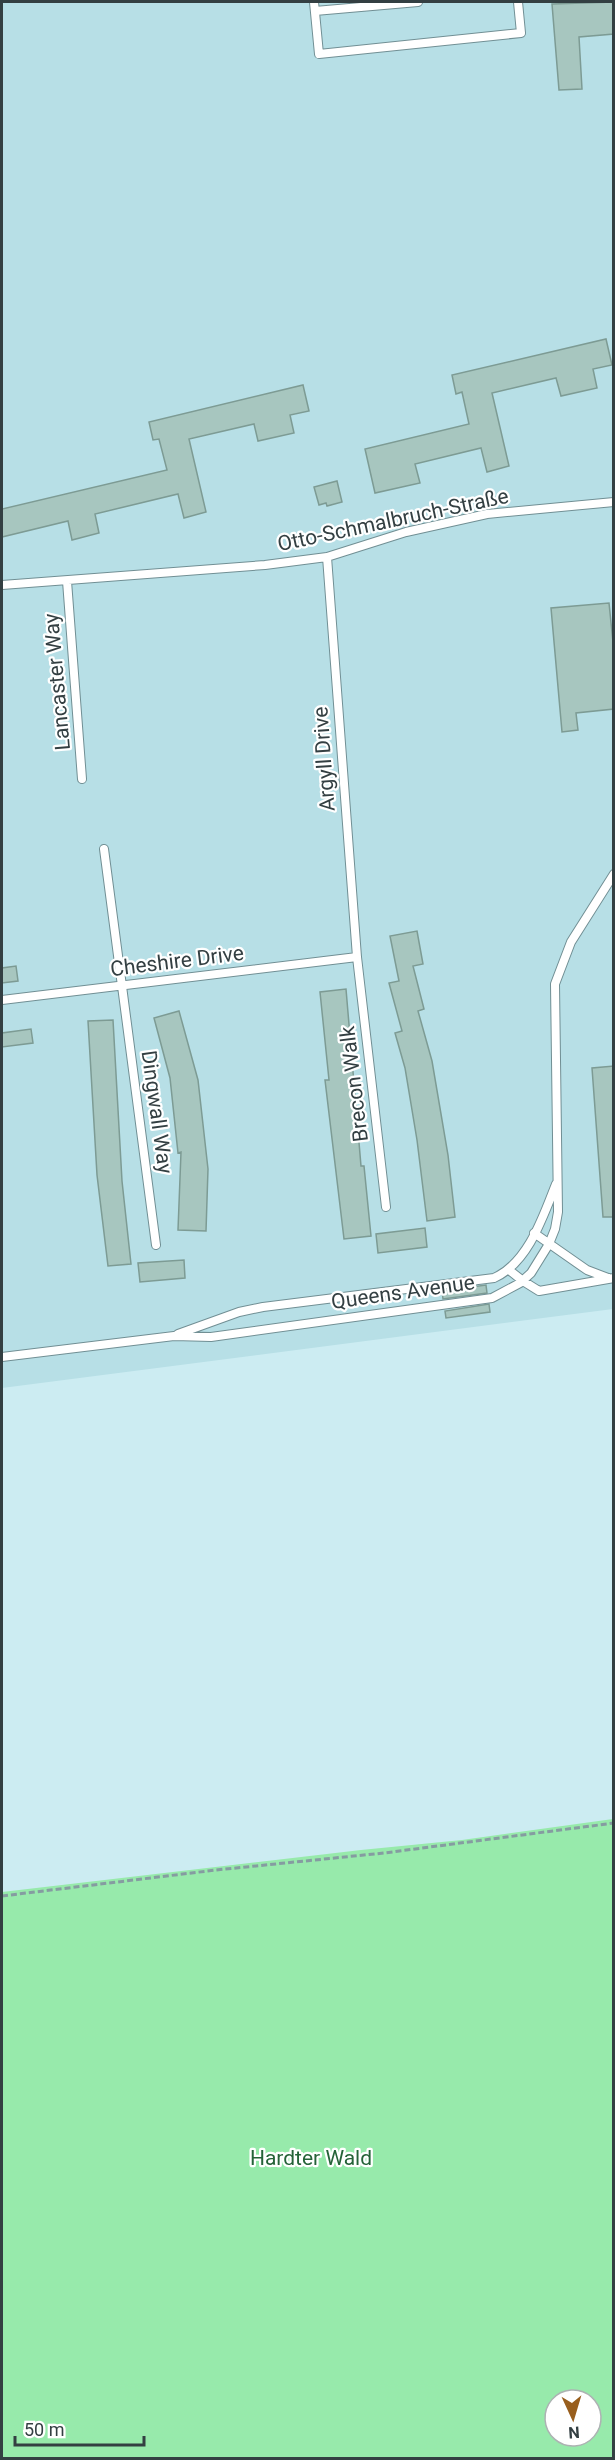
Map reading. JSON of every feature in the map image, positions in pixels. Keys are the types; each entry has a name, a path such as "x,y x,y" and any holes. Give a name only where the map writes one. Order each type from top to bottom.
{"lane":[{"path":"314,2 319,54 521,33 518,2"},
{"path":"315,11 418,2"},
{"name":"Otto-Schmalbruch-Straße","path":"2,585 265,565 327,557 406,532 487,514 614,502"},
{"name":"Argyll Drive","path":"327,557 357,957"},
{"name":"Lancaster Way","path":"67,581 82,779"},
{"name":"Dingwall Way","path":"104,849 156,1245"},
{"name":"Queens Avenue","path":"2,1357 174,1336 211,1337 492,1298 523,1281 542,1259 556,1221 558,1180 555,984 571,942 614,874"},
{"name":"Cheshire Drive","path":"2,1000 357,957"},
{"name":"Brecon Walk","path":"357,957 386,1207"},
{"name":"Queens Avenue","path":"174,1336 239,1311 494,1278 509,1269 519,1259 534,1233 558,1180"},
{"path":"534,1233 587,1270 611,1278"},
{"path":"509,1269 523,1281 539,1290 578,1286 611,1278"}],"path":[{"path":"2,1896 216,1870 384,1853 614,1823"}],"shaded area":[{"path":"2,2 613,2 613,1309 2,1388"}],"green space":[{"name":"Hardter Wald","path":"613,1819 613,2458 2,2458 2,1892 462,1840"}],"building":[{"path":"614,2 614,34 579,37 582,89 559,90 552,4"},
{"path":"606,339 612,365 593,369 597,388 561,396 556,378 492,393 509,466 487,472 481,448 415,464 420,483 375,493 365,449 469,424 462,392 456,394 452,375"},
{"path":"303,385 309,411 290,415 294,433 258,441 254,424 189,439 206,512 184,518 178,494 95,514 99,533 72,540 68,521 2,537 2,509 167,470 159,439 153,440 149,422"},
{"path":"337,481 342,502 327,506 326,503 319,505 314,487"},
{"path":"609,603 614,652 614,709 576,713 578,730 562,732 551,608"},
{"path":"417,931 423,964 413,966 424,1009 418,1011 432,1061 448,1155 455,1217 427,1221 405,1068 395,1033 402,1031 389,983 399,981 390,936"},
{"path":"16,966 18,981 2,983 2,968"},
{"path":"346,989 361,1166 364,1166 371,1236 344,1239 325,1080 329,1080 320,992"},
{"path":"179,1011 198,1080 208,1169 206,1231 178,1230 181,1152 178,1153 170,1078 154,1018"},
{"path":"113,1020 122,1181 131,1264 108,1266 97,1175 88,1021"},
{"path":"31,1029 33,1043 2,1047 2,1033"},
{"path":"614,1066 614,1217 603,1217 592,1068"},
{"path":"425,1228 427,1247 378,1253 376,1234"},
{"path":"184,1260 185,1278 140,1282 138,1263"},
{"path":"486,1285 487,1293 443,1299 442,1291"},
{"path":"489,1304 490,1312 446,1318 445,1311"}]}
